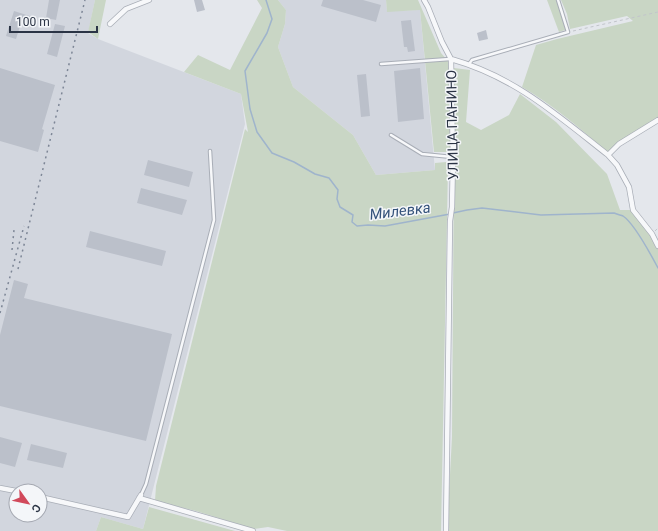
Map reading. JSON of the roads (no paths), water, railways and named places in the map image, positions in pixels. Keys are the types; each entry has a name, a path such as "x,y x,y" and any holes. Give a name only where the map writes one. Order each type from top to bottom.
{"street":[{"path":"110,24 126,9 149,0"},
{"name":"УЛИЦА ПАНИНО","path":"424,0 451,59 453,158 452,207 450,221 446,531"},
{"path":"451,59 469,64 505,80 539,101 608,155 617,165 629,187 633,210 652,234 658,246"},
{"path":"608,155 619,144 658,120"},
{"path":"48,499 128,517 140,496 253,531"}],"lane":[{"path":"469,64 472,60 568,32 558,0"},
{"path":"381,64 451,59"},
{"path":"391,135 422,154 453,158"},
{"path":"140,496 146,484 214,220 210,151"}],"waterway":[{"name":"Милевка","path":"266,0 272,19 267,33 245,71 250,109 257,132 272,153 294,162 315,174 329,178 338,190 337,199 340,207 353,215 352,222 357,226 385,226 450,214"},
{"name":"Милевка","path":"453,213 482,208 541,215 614,213 623,216 633,226 658,268"}],"railway":[{"path":"18,269 85,0"},
{"path":"0,313 24,226"},
{"path":"12,250 14,230"}]}
